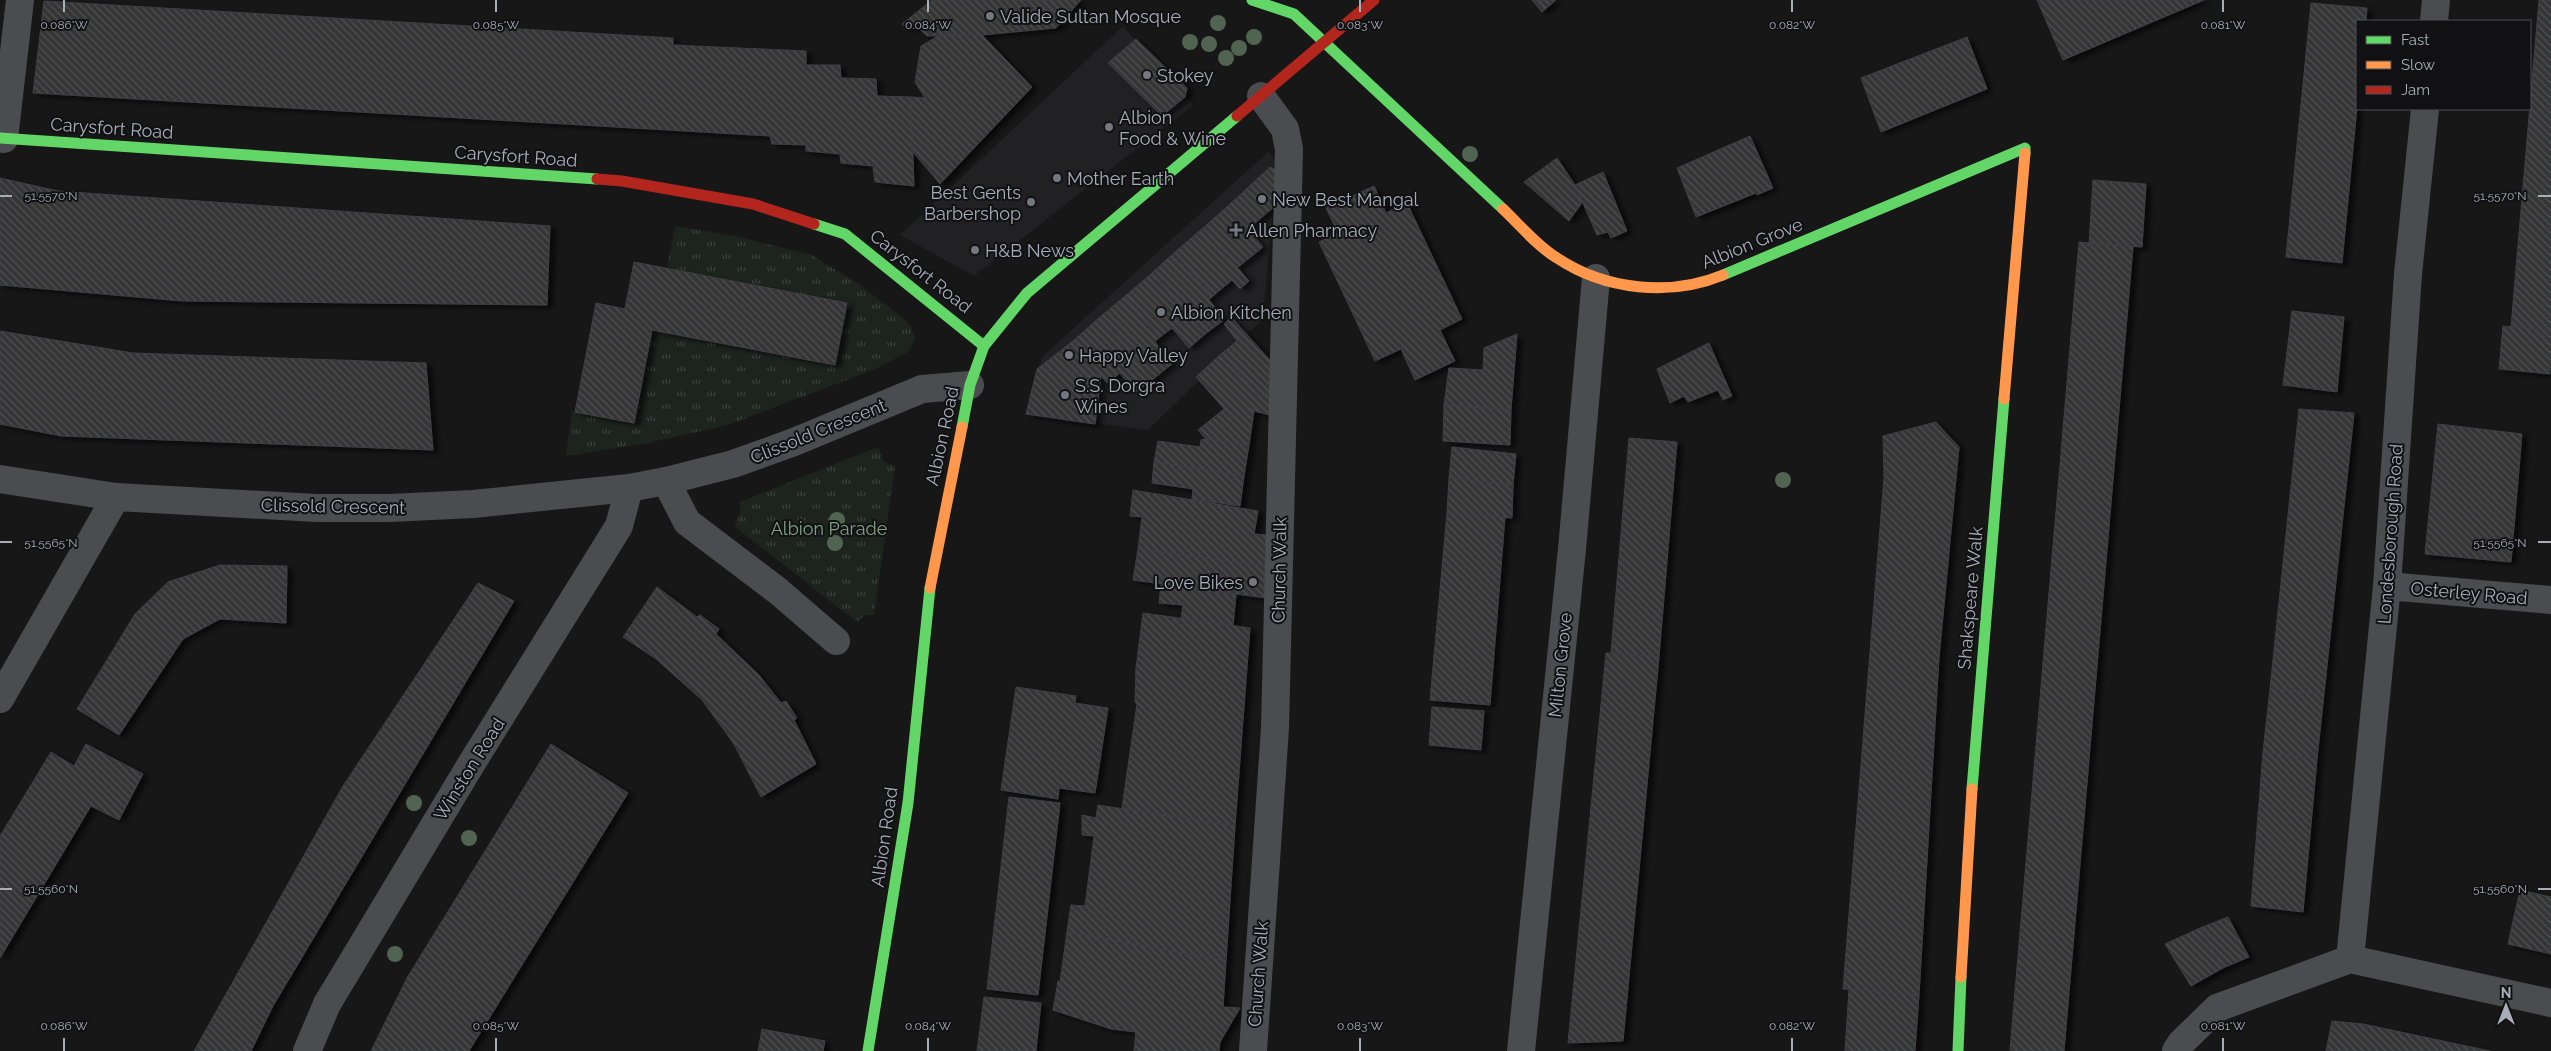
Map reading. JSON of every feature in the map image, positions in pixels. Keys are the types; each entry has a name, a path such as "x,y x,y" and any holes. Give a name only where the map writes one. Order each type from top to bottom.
{"street":[{"path":"2,139 20,0"},
{"path":"1252,0 1296,7"},
{"name":"Albion Road","path":"868,1051 908,803 929,594 970,385 984,346 1027,293 1374,0"},
{"path":"2434,20 2436,0"},
{"name":"Albion Grove","path":"1296,7 1325,43 1556,258 1596,278 1642,289 1704,283 2025,148"},
{"name":"Church Walk","path":"1253,1051 1275,728 1289,149 1285,129 1261,96"},
{"name":"Londesborough Road","path":"2350,960 2387,586 2408,274 2425,110"},
{"name":"Carysfort Road","path":"2,139 622,181 752,204 845,234 984,346"},
{"name":"Shakspeare Walk","path":"1958,1051 1968,836 2025,148"},
{"name":"Milton Grove","path":"1521,1051 1572,549 1596,278"},
{"name":"Clissold Crescent","path":"0,479 116,497 317,508 390,508 473,504 629,488 666,482 741,461 922,389 970,385"},
{"path":"666,482 687,522 778,591 836,641"},
{"name":"Winston Road","path":"307,1051 327,1004 470,766 620,526 629,488"},
{"path":"0,699 116,497"},
{"name":"Osterley Road","path":"2387,586 2551,600"},
{"path":"2176,1051 2181,1043 2216,1008 2350,960 2551,1003"}],"shaded area":[{"path":"1123,26 1193,105 974,276 900,235"},
{"path":"1268,152 1277,163 1263,319 1148,430 1026,414 1042,357"}],"green space":[{"path":"675,226 735,236 812,255 860,285 902,317 911,326 915,339 908,352 873,370 728,425 647,443 566,456 572,411 634,423 652,330 835,365 847,303 667,268"},
{"name":"Albion Parade","path":"878,447 884,462 895,466 874,615 865,615 857,622 734,526 740,514 740,502"}],"building":[{"name":"Valide Sultan Mosque","path":"932,0 1081,0 1056,28 982,35 927,36 915,25 908,30 902,24"},
{"path":"1532,0 1556,0 1542,12"},
{"path":"2037,0 2204,0 2063,60"},
{"path":"2539,0 2551,0 2551,331 2511,327"},
{"path":"44,1 673,38 673,45 806,51 806,65 840,65 841,78 876,79 877,96 911,97 914,186 875,182 873,166 841,163 840,154 806,151 806,145 772,144 770,136 33,93"},
{"path":"2311,3 2367,8 2366,20 2356,20 2357,110 2342,263 2286,257"},
{"path":"940,35 982,35 1032,87 940,184 912,151 911,97 925,98 915,82 921,46"},
{"path":"1967,37 1987,89 1881,132 1861,78"},
{"name":"Stokey","path":"1136,39 1187,88 1185,97 1162,116 1108,63"},
{"path":"1750,136 1773,188 1696,217 1677,168"},
{"path":"1557,158 1575,185 1582,203 1569,221 1524,182"},
{"path":"1270,167 1276,170 1275,206 1248,229 1228,206"},
{"path":"1603,172 1627,231 1611,238 1608,232 1597,235 1575,185"},
{"path":"0,178 58,191 550,226 547,305 182,301 0,285"},
{"path":"2093,180 2146,184 2142,247 2089,243"},
{"path":"1374,186 1386,213 1407,203 1462,319 1440,330 1455,361 1415,380 1401,349 1375,361 1319,242 1338,233 1326,208"},
{"path":"1228,206 1263,247 1237,268 1203,228"},
{"path":"1203,228 1249,281 1240,289 1232,280 1213,296 1175,252"},
{"path":"2079,242 2133,247 2064,1051 2010,1050"},
{"path":"1175,252 1213,296 1209,300 1225,319 1204,335 1152,273"},
{"path":"634,262 847,303 835,365 652,330 634,423 575,412 596,303 625,309"},
{"name":"Albion Kitchen","path":"1152,273 1204,335 1189,348 1172,328 1160,337 1125,296"},
{"path":"1125,296 1160,337 1155,342 1172,364 1152,380 1100,317"},
{"path":"2292,311 2344,317 2337,392 2283,385"},
{"path":"1100,317 1152,380 1136,392 1120,373 1107,383 1073,341"},
{"path":"1231,317 1270,360 1270,393 1260,397 1222,353 1237,341 1224,324"},
{"path":"2503,326 2551,331 2550,374 2499,369"},
{"path":"0,331 133,353 426,363 433,450 61,436 0,424"},
{"path":"1517,334 1511,410 1444,405 1449,368 1483,370 1484,348"},
{"name":"Happy Valley","path":"1073,341 1101,376 1037,369"},
{"path":"1709,343 1732,396 1723,400 1718,390 1688,402 1684,396 1670,403 1657,369"},
{"path":"1222,353 1260,397 1270,393 1269,415 1254,411 1247,406 1233,419 1196,377"},
{"name":"S.S. Dorgra Wines","path":"1037,369 1101,376 1095,424 1026,414"},
{"path":"1444,405 1511,410 1510,445 1443,441"},
{"path":"1247,406 1254,411 1249,445 1206,439 1198,430 1224,409 1233,419"},
{"path":"2299,409 2354,413 2324,694 2270,689"},
{"path":"1936,422 1959,447 1939,658 1919,995 1843,989 1884,478 1883,436"},
{"path":"2438,424 2522,434 2511,562 2425,554"},
{"path":"1629,438 1677,442 1659,657 1611,653"},
{"path":"1206,439 1249,445 1244,476 1154,462 1158,441 1200,447 1201,440"},
{"path":"1452,447 1516,454 1513,485 1449,478"},
{"path":"1154,462 1244,476 1240,506 1192,499 1193,489 1152,483"},
{"path":"1449,478 1513,485 1512,518 1447,513"},
{"path":"1133,490 1258,511 1254,534 1266,535 1266,566 1138,549 1142,517 1130,516"},
{"path":"1447,513 1505,517 1490,705 1430,700"},
{"path":"1138,549 1266,566 1266,598 1133,580"},
{"path":"220,565 287,566 286,623 220,619 183,639 119,735 77,709 135,614 168,582"},
{"path":"478,583 514,601 273,1006 251,1051 194,1051 343,786"},
{"path":"1161,585 1236,595 1233,626 1181,619 1183,605 1159,603"},
{"path":"657,587 697,617 700,615 719,629 716,634 759,675 781,703 786,701 797,718 794,720 816,764 761,797 734,744 702,700 656,659 623,637"},
{"path":"1143,613 1250,628 1235,826 1122,808 1137,704 1135,702 1136,668"},
{"path":"1606,653 1659,657 1623,1041 1568,1043"},
{"path":"1016,687 1076,696 1075,703 1108,708 1095,793 1059,788 1058,799 1001,790"},
{"path":"2270,689 2324,694 2317,759 2263,752"},
{"path":"1432,707 1484,711 1481,750 1429,745"},
{"path":"86,744 143,774 119,820 91,806 0,958 0,836 51,752 74,766"},
{"path":"551,744 628,793 469,1051 371,1051 407,978"},
{"path":"2263,752 2317,759 2303,912 2251,906"},
{"path":"1009,797 1060,803 1038,995 987,989"},
{"path":"1098,805 1235,826 1226,961 1067,932 1071,905 1085,906 1094,836 1082,835 1082,815 1096,818"},
{"path":"2520,890 2551,897 2551,954 2508,944"},
{"path":"2228,917 2249,957 2223,968 2200,928"},
{"path":"2200,928 2223,968 2191,986 2165,944"},
{"path":"1067,932 1226,961 1223,1007 1240,1008 1220,1042 1219,1051 1134,1051 1136,1032 1111,1029 1053,1010 1058,981 1060,982"},
{"path":"1849,989 1919,995 1915,1051 1845,1051"},
{"path":"984,997 1041,1003 1036,1051 977,1051"},
{"path":"2332,1021 2363,1024 2490,1051 2326,1051"},
{"path":"762,1029 825,1041 823,1051 758,1051"}],"traffic: fast":[{"path":"1252,0 1294,14 1503,209"},
{"path":"962,427 970,385 984,346 1027,293 1237,116"},
{"path":"0,138 597,179"},
{"path":"1723,275 2025,148 2025,153"},
{"path":"814,224 845,234 984,346"},
{"path":"1972,789 2004,399"},
{"path":"868,1051 908,803 930,588"},
{"path":"1958,1051 1961,977"}],"traffic: slow":[{"path":"2004,399 2025,153"},
{"path":"1503,209 1550,253 1576,269 1596,277 1638,287 1660,288 1703,282 1723,275"},
{"path":"930,588 962,427"},
{"path":"1961,977 1972,789"}],"traffic: jam":[{"path":"1237,116 1374,0"},
{"path":"597,179 622,181 753,204 814,224"}],"place":[{"name":"Valide Sultan Mosque","path":"990,16"},
{"name":"Stokey","path":"1147,75"},
{"name":"Albion Food & Wine","path":"1109,127"},
{"name":"Mother Earth","path":"1057,178"},
{"name":"New Best Mangal","path":"1262,199"},
{"name":"Best Gents Barbershop","path":"1031,202"},
{"name":"Allen Pharmacy","path":"1236,230"},
{"name":"H&B News","path":"975,250"},
{"name":"Albion Kitchen","path":"1161,312"},
{"name":"Happy Valley","path":"1069,355"},
{"name":"S.S. Dorgra Wines","path":"1065,395"},
{"name":"Love Bikes","path":"1253,582"}]}
